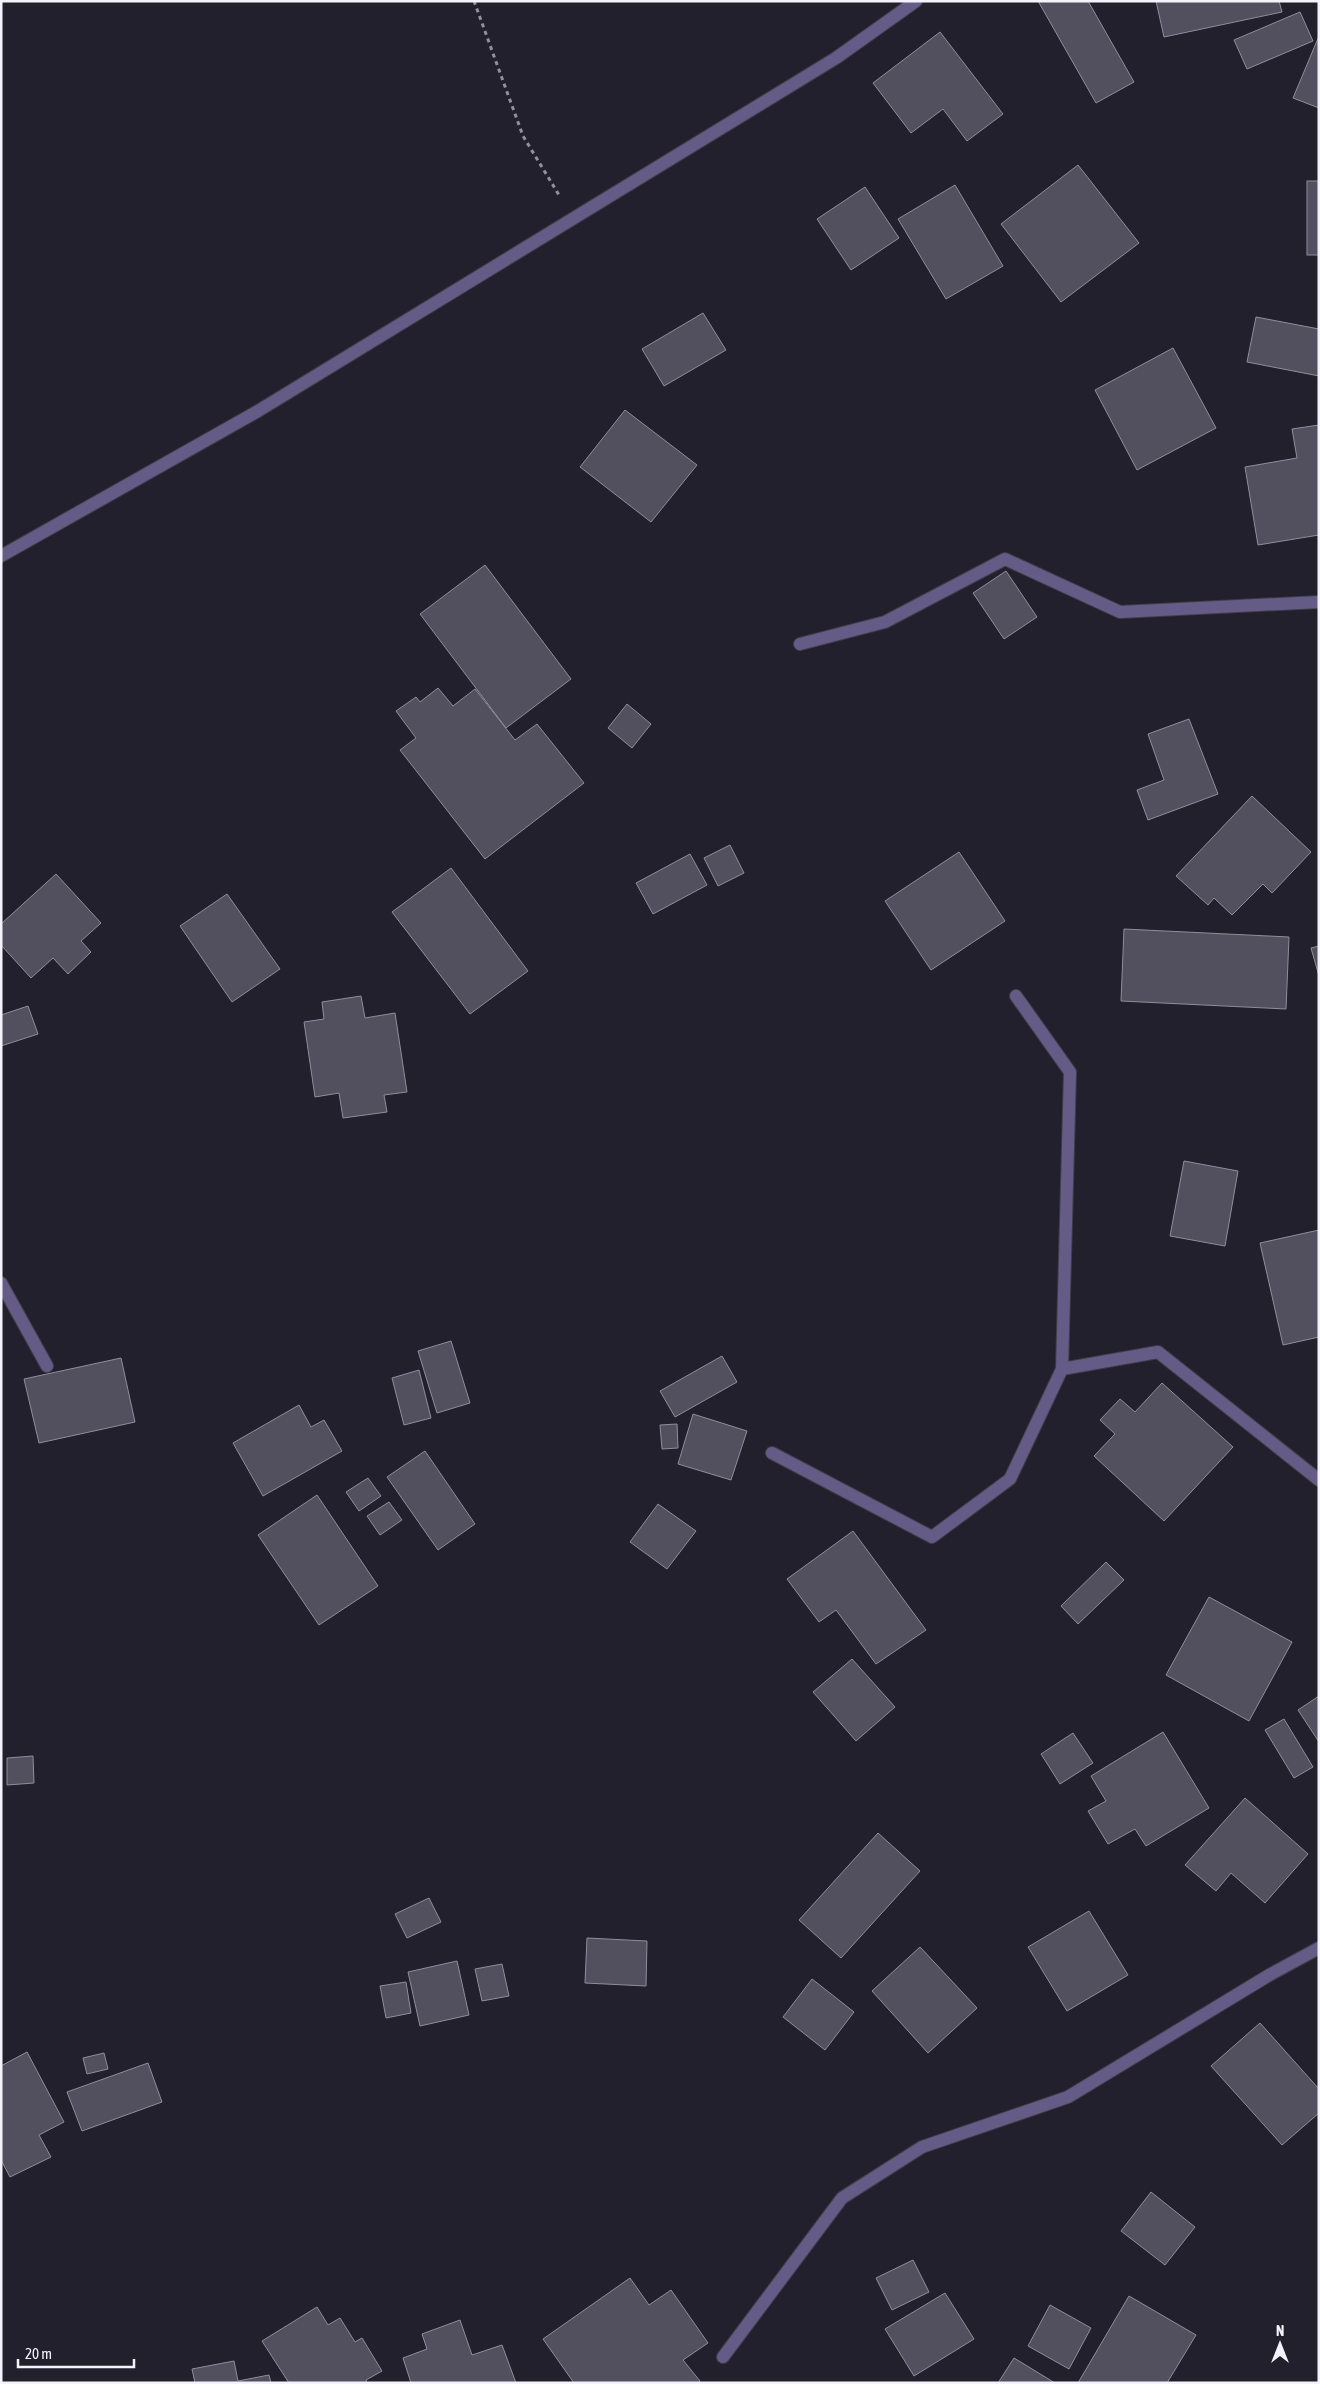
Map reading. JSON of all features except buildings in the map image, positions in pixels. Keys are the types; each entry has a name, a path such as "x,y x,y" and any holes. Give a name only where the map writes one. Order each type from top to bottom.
{"street":[{"path":"1,556 258,411 836,58 916,1"},
{"path":"800,644 886,622 1005,559 1120,612 1319,602"},
{"path":"772,1453 932,1536 1010,1479 1062,1368 1070,1072 1016,996"},
{"path":"1,1283 5,1303 47,1366"},
{"path":"1062,1368 1158,1352 1319,1480"},
{"path":"723,2357 842,2198 922,2147 1068,2097 1270,1974 1319,1948"}],"path":[{"path":"474,1 523,136 574,218"}]}
